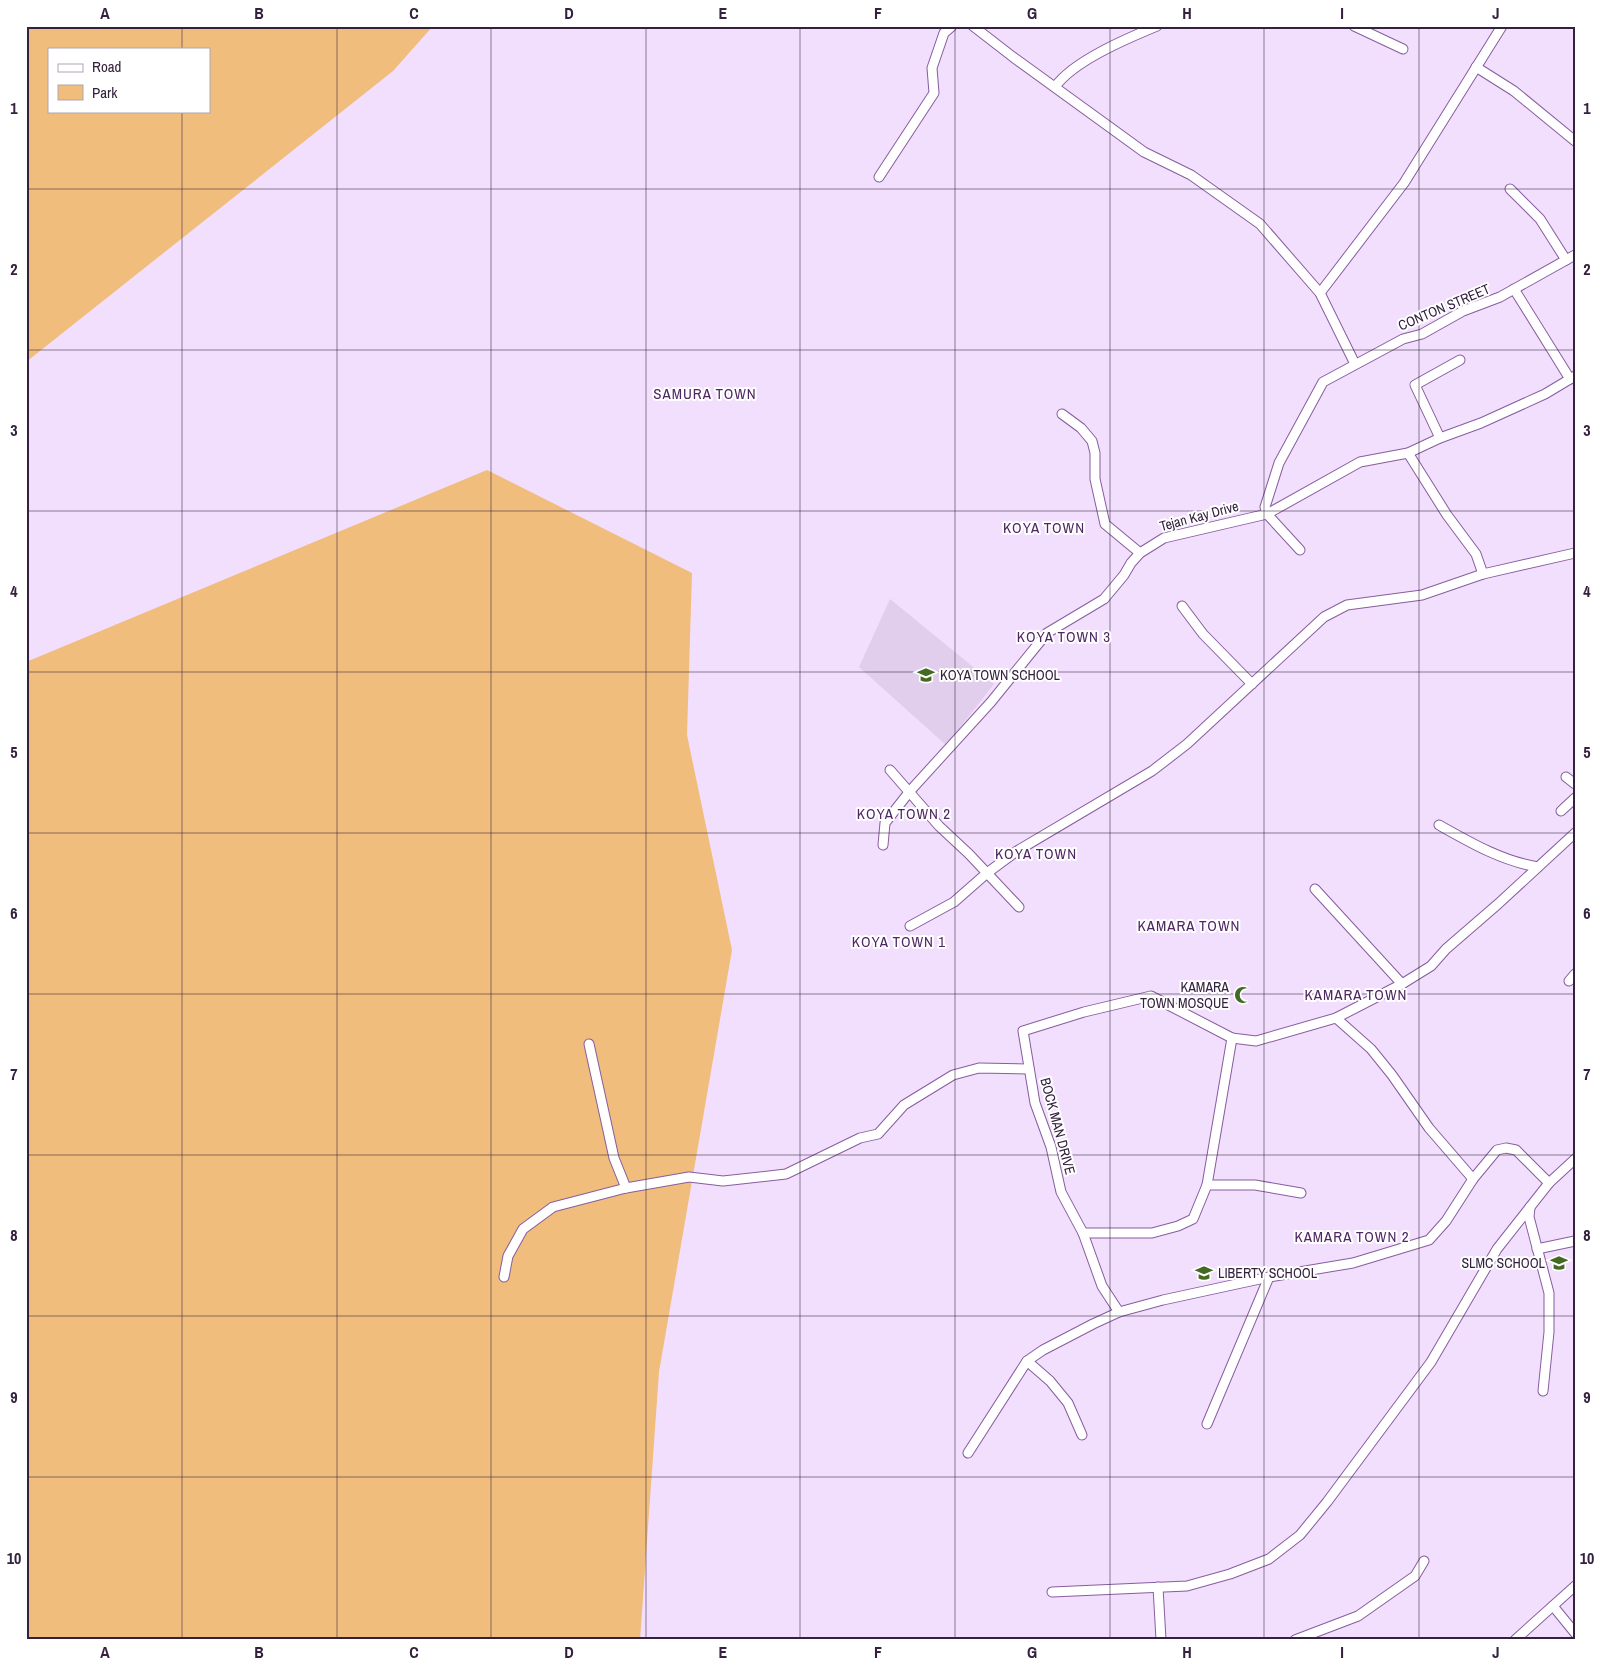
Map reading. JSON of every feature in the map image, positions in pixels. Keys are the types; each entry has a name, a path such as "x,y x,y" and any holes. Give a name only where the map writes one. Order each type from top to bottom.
{"street":[{"path":"879,177 934,93 932,68 944,33 952,26"},
{"path":"973,26 1095,118 1144,152 1191,175 1260,224 1320,293 1355,364"},
{"path":"1055,87 1062,77 1076,66 1131,36 1157,26"},
{"path":"1354,26 1403,50"},
{"path":"1320,293 1404,183 1502,26"},
{"path":"1476,67 1514,91 1575,141"},
{"path":"1510,189 1540,219 1571,257"},
{"name":"CONTON STREET","path":"1267,514 1265,507 1279,463 1323,382 1403,339 1422,334 1463,311 1500,297 1571,257"},
{"path":"1514,289 1572,378"},
{"path":"1440,438 1415,385 1460,360"},
{"name":"Tejan Kay Drive","path":"883,845 885,822 910,791 991,702 1047,633 1104,599 1124,575 1130,562 1140,553 1164,538 1267,514 1360,462 1408,453 1440,438 1489,420 1545,394 1572,378"},
{"path":"1062,414 1081,428 1092,441 1095,453 1095,479 1105,524 1140,553"},
{"path":"1408,453 1447,515 1476,554 1483,574"},
{"path":"1267,514 1300,550"},
{"path":"910,926 954,902 987,873 1017,851 1152,771 1187,744 1324,617 1347,606 1422,595 1483,574 1575,553"},
{"path":"1182,606 1204,634 1252,684"},
{"path":"890,770 939,826 969,854 1019,907"},
{"path":"1566,777 1575,784"},
{"path":"1561,811 1575,798"},
{"path":"1439,825 1492,854 1525,865 1538,867"},
{"path":"1473,1179 1429,1128 1392,1074 1371,1049 1336,1018 1402,984 1431,966 1446,949 1575,833"},
{"path":"1315,889 1402,984"},
{"path":"1569,982 1575,974"},
{"name":"BOCK MAN DRIVE","path":"1119,1312 1102,1286 1083,1233 1061,1192 1051,1147 1035,1103 1023,1032 1084,1012 1151,996 1232,1038 1256,1041 1336,1018"},
{"path":"1083,1233 1152,1233 1178,1226 1194,1219 1207,1185 1232,1038"},
{"path":"589,1044 614,1158 626,1188"},
{"path":"504,1277 508,1256 523,1229 553,1207 626,1188 689,1177 723,1181 786,1174 860,1138 878,1134 904,1105 953,1075 979,1068 1030,1069"},
{"path":"968,1453 1027,1361 1043,1350 1119,1312 1269,1276 1352,1264 1429,1240 1446,1221 1473,1179 1497,1150 1506,1148 1516,1150 1549,1183"},
{"path":"1052,1592 1187,1586 1230,1574 1269,1559 1300,1535 1327,1502 1431,1362 1497,1249 1549,1183 1575,1159"},
{"path":"1207,1185 1255,1185 1301,1192"},
{"path":"1531,1204 1529,1217 1549,1293 1549,1332 1543,1391"},
{"path":"1537,1249 1575,1241"},
{"path":"1207,1424 1269,1276"},
{"path":"1027,1361 1050,1381 1068,1403 1082,1435"},
{"path":"1296,1640 1358,1616 1415,1576 1424,1561"},
{"path":"1515,1640 1575,1586"},
{"path":"1158,1587 1161,1640"},
{"path":"1553,1606 1575,1633"}],"shaded area":[{"name":"KOYA TOWN SCHOOL","path":"890,599 994,684 946,745 859,667"}],"green space":[{"path":"26,26 433,26 393,71 26,362"},
{"path":"487,470 692,573 687,735 732,950 659,1372 640,1640 26,1640 26,662"}],"place":[{"name":"KOYA TOWN SCHOOL","path":"926,675"},
{"name":"KAMARA TOWN MOSQUE","path":"1243,995"},
{"name":"SLMC SCHOOL","path":"1559,1263"},
{"name":"LIBERTY SCHOOL","path":"1204,1273"}],"district":[{"name":"SAMURA TOWN","path":"705,393"},
{"name":"KOYA TOWN","path":"1044,527"},
{"name":"KOYA TOWN 3","path":"1064,636"},
{"name":"KOYA TOWN 2","path":"904,813"},
{"name":"KOYA TOWN","path":"1036,853"},
{"name":"KAMARA TOWN","path":"1189,925"},
{"name":"KOYA TOWN 1","path":"899,941"},
{"name":"KAMARA TOWN","path":"1356,994"},
{"name":"KAMARA TOWN 2","path":"1352,1236"}]}
